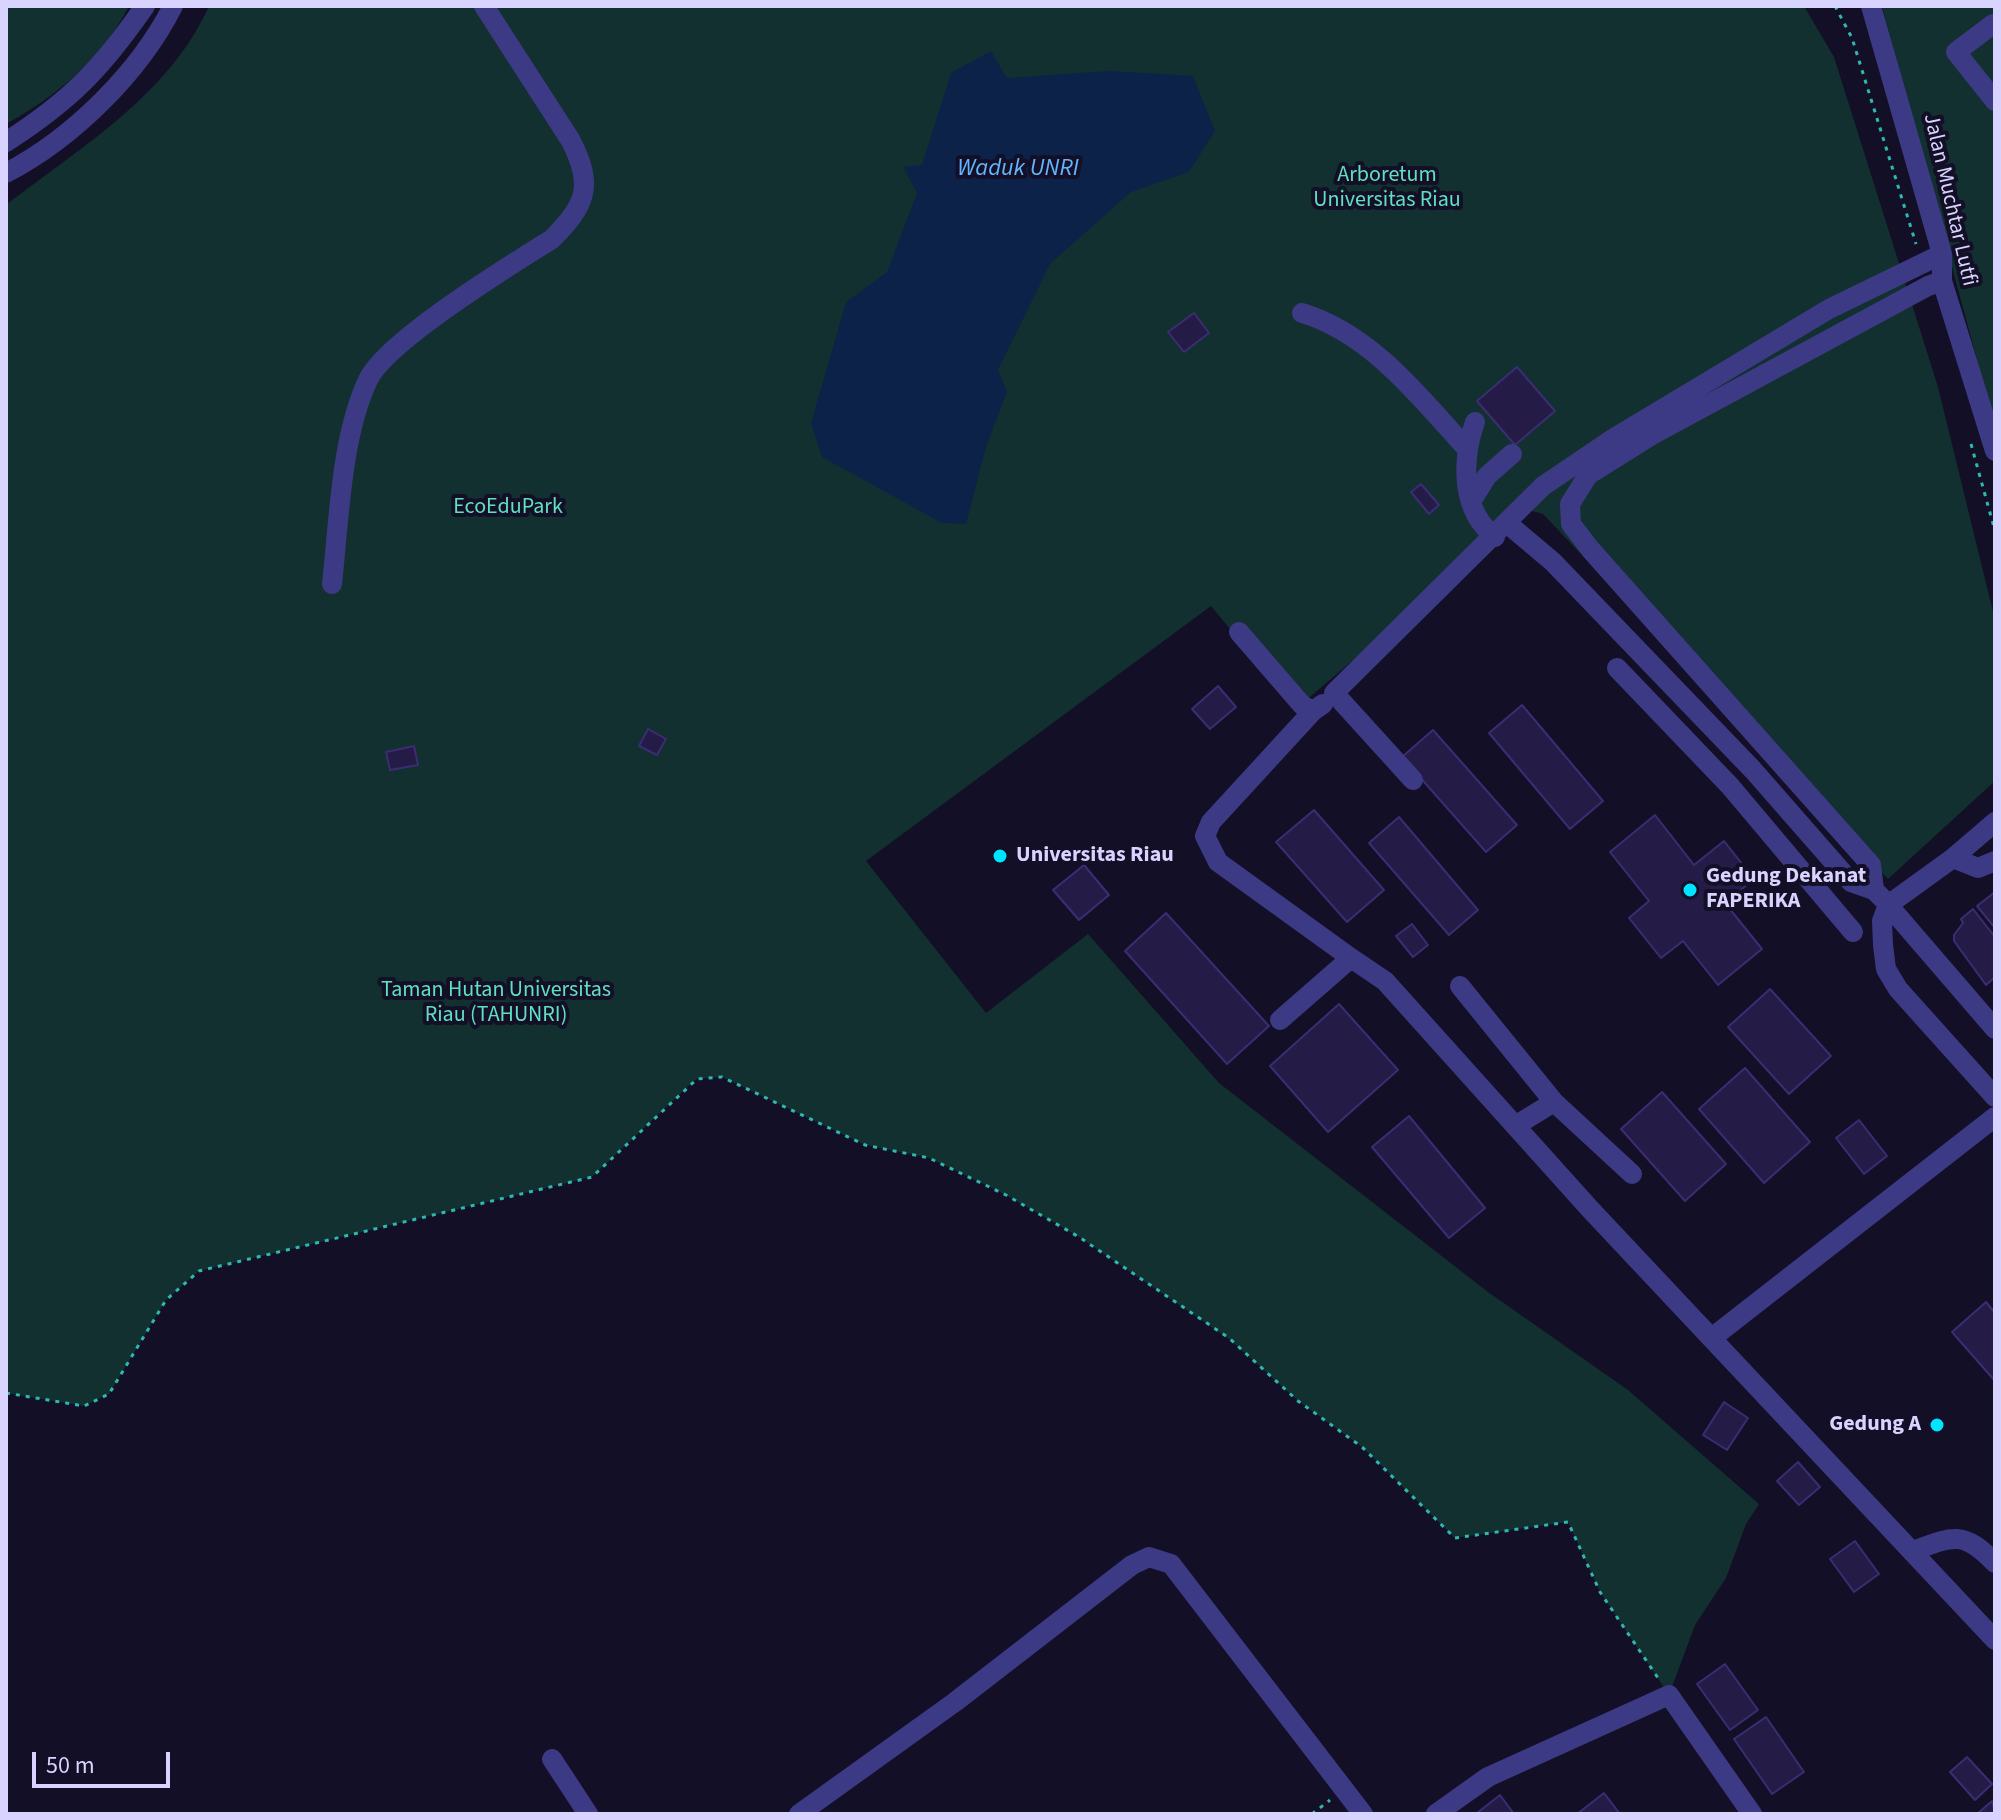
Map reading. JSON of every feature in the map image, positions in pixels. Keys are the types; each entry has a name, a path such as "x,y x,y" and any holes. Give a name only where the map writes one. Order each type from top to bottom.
{"street":[{"path":"6,142 56,110 111,55 145,6"},
{"path":"6,173 45,148 92,109 159,34 173,6"},
{"path":"332,584 350,448 368,378 381,361 409,337 552,239 571,220 587,185 583,164 571,141 484,6"},
{"name":"Jalan Muchtar Lutfi","path":"1871,6 1942,254 1942,281 1995,451"},
{"path":"1995,27 1993,24 1956,52 1995,101"},
{"path":"1942,254 1829,309 1614,438 1543,486 1502,530 1313,711 1211,822 1205,836 1218,862 1385,981 1515,1126 1995,1640"},
{"path":"1942,281 1652,435 1588,475 1570,504 1571,524 1871,865 1881,898 1886,969 1898,989 1995,1097"},
{"path":"1302,313 1326,320 1350,335 1409,385 1466,448"},
{"path":"1475,422 1466,448 1472,500 1483,527 1502,530 1553,562 1753,770 1851,882 1881,898 1995,1029"},
{"path":"1472,500 1487,476 1512,454"},
{"path":"1239,632 1295,698 1313,711"},
{"path":"1617,668 1730,786 1853,932"},
{"path":"1334,693 1413,780"},
{"path":"1730,786 1753,770"},
{"path":"1881,898 1953,858 1995,822"},
{"path":"1784,847 1804,829"},
{"path":"1953,858 1978,868 1995,861"},
{"path":"1280,1020 1351,958"},
{"path":"1460,986 1554,1102 1632,1174"},
{"path":"1515,1126 1554,1102"},
{"path":"1713,1337 1995,1117"},
{"path":"1913,1551 1961,1537 1976,1543 1995,1563"},
{"path":"799,1814 955,1702 1132,1565 1149,1557 1171,1564 1363,1814"},
{"path":"1436,1814 1488,1777 1669,1695 1752,1814"},
{"path":"552,1759 588,1814"}],"path":[{"path":"6,1393 84,1406 109,1394 166,1300 199,1271 592,1177 697,1079 722,1077 865,1145 929,1158 1079,1237 1229,1338 1298,1401 1362,1447 1455,1538 1568,1522 1600,1592 1669,1695"}],"green space":[{"path":"6,6 129,6 92,59 43,101 6,124"},
{"name":"EcoEduPark","path":"209,6 1804,6 1834,57 1938,387 1995,620 1995,781 1888,879 1543,514 1528,510 1296,709 1211,606 866,861 986,1013 1088,934 1219,1083 1488,1292 1628,1390 1759,1504 1746,1524 1726,1578 1695,1625 1669,1695 1600,1592 1568,1522 1455,1538 1362,1447 1298,1401 1229,1339 1079,1237 1006,1195 929,1158 865,1145 722,1077 696,1079 592,1177 199,1271 166,1300 109,1394 84,1406 6,1393 6,205 93,140 147,93 192,38"},
{"path":"1882,6 1995,6 1995,427"}],"water":[{"name":"Waduk UNRI","path":"991,51 1007,78 1109,71 1193,76 1215,131 1189,172 1131,192 1050,264 998,370 1007,392 986,447 966,524 942,523 822,457 811,423 846,302 887,272 917,193 903,167 922,165 951,73"}],"building":[{"path":"1194,313 1209,333 1184,352 1168,332"},
{"path":"1517,367 1555,411 1515,445 1477,401"},
{"path":"1421,484 1439,505 1429,514 1411,492"},
{"path":"1218,686 1236,707 1210,729 1192,709"},
{"path":"1522,705 1603,801 1570,829 1489,733"},
{"path":"648,729 666,739 657,755 639,746"},
{"path":"1433,730 1517,825 1486,852 1402,757"},
{"path":"414,746 418,765 390,770 386,752"},
{"path":"1314,810 1384,890 1347,922 1276,842"},
{"name":"Gedung Dekanat FAPERIKA","path":"1655,815 1694,865 1724,841 1754,879 1725,903 1762,949 1718,985 1683,941 1661,958 1629,918 1649,901 1610,852"},
{"path":"1399,817 1478,910 1449,935 1369,843"},
{"path":"1084,865 1109,895 1079,920 1053,890"},
{"path":"1995,892 1995,928 1977,906"},
{"path":"1973,909 1995,937 1995,977 1986,985 1954,941 1954,935 1963,923 1961,919"},
{"path":"1166,913 1269,1026 1227,1064 1125,951"},
{"path":"1412,924 1428,945 1413,957 1396,936"},
{"path":"1770,989 1831,1056 1789,1094 1728,1027"},
{"path":"1339,1004 1398,1070 1328,1132 1270,1066"},
{"path":"1745,1068 1810,1142 1764,1183 1699,1109"},
{"path":"1662,1092 1726,1164 1685,1201 1621,1129"},
{"path":"1409,1116 1485,1208 1449,1238 1372,1147"},
{"path":"1859,1120 1887,1156 1864,1174 1836,1138"},
{"path":"1986,1302 1995,1313 1995,1381 1952,1332"},
{"path":"1724,1402 1748,1418 1727,1450 1703,1435"},
{"path":"1798,1462 1820,1487 1799,1505 1777,1481"},
{"path":"1855,1541 1879,1574 1854,1592 1830,1559"},
{"path":"1725,1664 1758,1710 1730,1730 1697,1684"},
{"path":"1766,1717 1804,1772 1772,1794 1734,1739"},
{"path":"1967,1757 1992,1784 1975,1800 1950,1772"},
{"path":"1604,1793 1620,1814 1577,1814"},
{"path":"1500,1795 1514,1814 1477,1813"},
{"path":"1992,1801 1995,1814 1977,1814"}],"place":[{"name":"Universitas Riau","path":"1000,856"},
{"name":"Gedung Dekanat FAPERIKA","path":"1690,890"},
{"name":"Gedung A","path":"1937,1425"}],"park label":[{"name":"Arboretum Universitas Riau","path":"1387,188"},
{"name":"Taman Hutan Universitas Riau (TAHUNRI)","path":"496,1004"}]}
